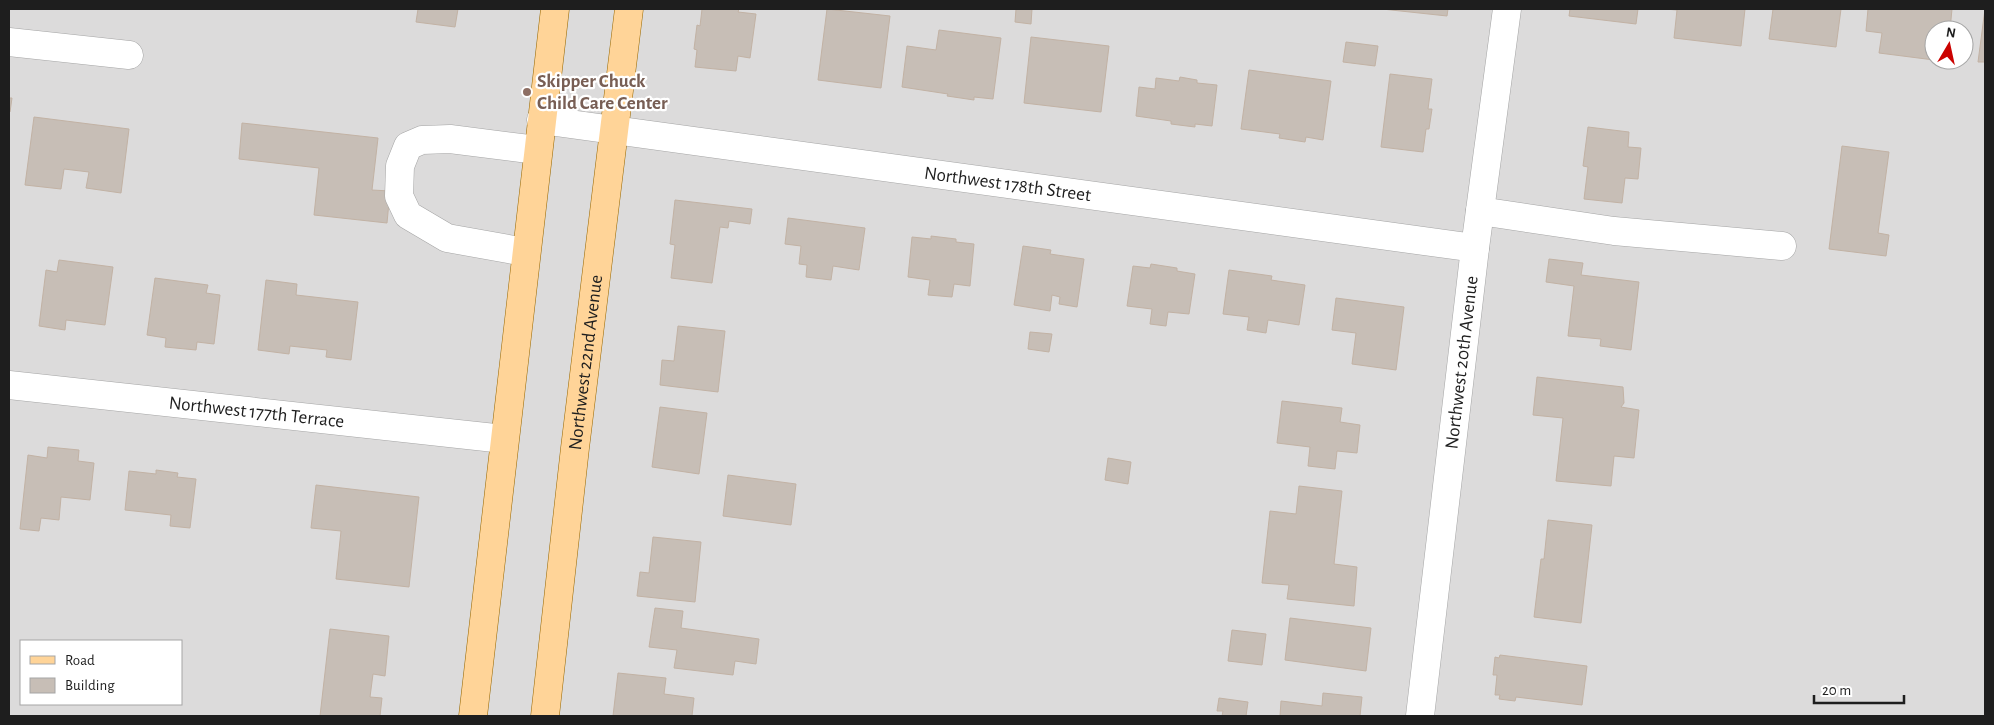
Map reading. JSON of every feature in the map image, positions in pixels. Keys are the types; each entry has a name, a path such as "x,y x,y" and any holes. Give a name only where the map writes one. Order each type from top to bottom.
{"main road":[{"path":"473,716 525,252 555,9"},
{"name":"Northwest 22nd Avenue","path":"545,716 574,448 629,9"}],"street":[{"name":"Northwest 20th Avenue","path":"1420,716 1475,248 1506,9"},
{"path":"9,42 129,56"},
{"name":"Northwest 178th Street","path":"541,120 1475,248"},
{"path":"525,252 447,238 408,215 399,196 400,166 408,146 422,140 450,140 538,150"},
{"path":"1480,211 1614,231 1782,246"},
{"name":"Northwest 177th Terrace","path":"9,385 504,439"}],"shaded area":[{"path":"9,9 1985,9 1985,716 9,716"}],"building":[{"path":"418,9 458,9 455,27 416,22"},
{"path":"702,9 739,9 738,12 756,14 750,58 738,56 736,71 695,67 697,50 694,49 697,25 700,26"},
{"path":"827,9 890,16 881,88 818,80"},
{"path":"1016,9 1032,9 1031,24 1015,22"},
{"path":"1382,9 1448,9 1447,16"},
{"path":"1570,9 1638,9 1636,24 1569,16"},
{"path":"1665,9 1745,9 1741,46 1674,38 1677,10"},
{"path":"1773,9 1841,9 1836,47 1769,39"},
{"path":"1868,9 1952,9 1951,20 1924,20 1924,59 1879,53 1882,33 1866,31"},
{"path":"1985,9 1985,62 1978,62"},
{"path":"939,30 1001,38 993,99 974,97 974,100 902,87 907,46 936,50"},
{"path":"1031,37 1109,46 1101,112 1024,103"},
{"path":"1346,42 1378,46 1375,66 1343,62"},
{"path":"1249,70 1331,81 1323,140 1306,137 1305,142 1279,138 1280,134 1241,129"},
{"path":"1390,74 1432,79 1428,109 1432,109 1429,129 1426,129 1423,152 1381,147"},
{"path":"1180,77 1197,80 1197,83 1217,85 1212,126 1195,124 1195,127 1171,124 1171,121 1136,116 1139,87 1155,89 1156,78 1179,81"},
{"path":"9,98 12,98 10,112 9,111"},
{"path":"34,117 129,129 121,193 86,188 89,172 64,169 61,189 25,185"},
{"path":"242,123 378,138 372,190 390,191 387,223 314,215 319,168 239,159"},
{"path":"1588,127 1629,132 1628,147 1641,148 1638,179 1625,178 1622,203 1584,199 1588,167 1583,166"},
{"path":"1842,146 1889,152 1878,233 1889,235 1886,256 1829,249"},
{"path":"675,200 752,209 750,224 729,221 728,228 720,227 712,283 671,278 675,245 670,244"},
{"path":"788,218 865,228 859,270 833,266 831,280 806,277 807,265 799,264 801,246 785,244"},
{"path":"931,236 956,239 956,242 974,244 970,286 954,284 952,297 928,295 930,280 908,277 912,237 931,239"},
{"path":"1023,246 1051,250 1050,254 1084,259 1077,307 1059,304 1060,297 1052,295 1050,311 1014,305"},
{"path":"1549,259 1583,263 1581,275 1639,282 1631,350 1600,346 1601,339 1568,336 1574,286 1546,282"},
{"path":"59,260 113,267 105,325 66,320 65,330 39,326 46,270 57,272"},
{"path":"1151,264 1177,268 1177,271 1195,274 1189,314 1168,312 1166,326 1150,324 1152,309 1127,306 1133,266 1150,268"},
{"path":"1229,270 1272,276 1271,280 1305,285 1299,325 1268,320 1266,333 1247,330 1249,317 1223,314"},
{"path":"155,278 208,285 206,293 220,295 214,344 197,342 196,350 165,347 166,338 147,335"},
{"path":"266,280 297,284 296,295 358,302 351,360 326,357 327,350 290,346 289,354 258,350"},
{"path":"1336,298 1404,307 1396,370 1352,364 1356,333 1332,330"},
{"path":"678,326 725,331 718,392 660,385 662,360 674,361"},
{"path":"1030,332 1052,334 1049,352 1028,349"},
{"path":"1537,377 1623,387 1624,403 1621,407 1639,410 1634,458 1614,456 1611,486 1556,481 1563,418 1533,415"},
{"path":"1282,401 1342,408 1340,422 1360,425 1357,453 1337,451 1335,469 1308,466 1310,447 1277,443"},
{"path":"660,407 707,413 699,474 652,467"},
{"path":"48,447 79,450 78,461 94,463 90,500 61,497 59,520 41,518 39,531 20,529 28,455 47,458"},
{"path":"1108,458 1131,462 1128,484 1105,480"},
{"path":"156,470 178,473 177,477 196,479 190,528 170,526 171,515 125,510 129,471 156,474"},
{"path":"728,475 796,484 791,525 723,516"},
{"path":"316,485 419,497 409,587 336,579 341,531 311,528"},
{"path":"1299,486 1342,491 1334,564 1357,567 1354,606 1287,599 1289,585 1262,583 1270,511 1296,514"},
{"path":"1548,520 1592,525 1581,623 1534,617 1541,559 1544,559"},
{"path":"653,537 701,542 695,602 637,596 640,572 649,573"},
{"path":"655,608 683,611 681,628 759,639 756,664 735,661 733,675 674,668 677,650 649,647"},
{"path":"1290,618 1371,628 1366,671 1285,660"},
{"path":"330,629 389,636 385,676 373,674 370,697 382,698 380,716 320,716"},
{"path":"1232,630 1266,634 1262,665 1228,661"},
{"path":"1500,655 1587,666 1582,705 1516,697 1515,701 1499,699 1500,695 1495,695 1497,675 1493,675 1495,657 1499,658"},
{"path":"618,673 666,678 664,694 694,698 692,716 613,716"},
{"path":"1323,693 1362,697 1360,716 1280,716 1281,701 1322,706"},
{"path":"1219,698 1248,702 1246,716 1222,716 1223,711 1217,711"}],"place":[{"name":"Skipper Chuck Child Care Center","path":"527,92"}]}
